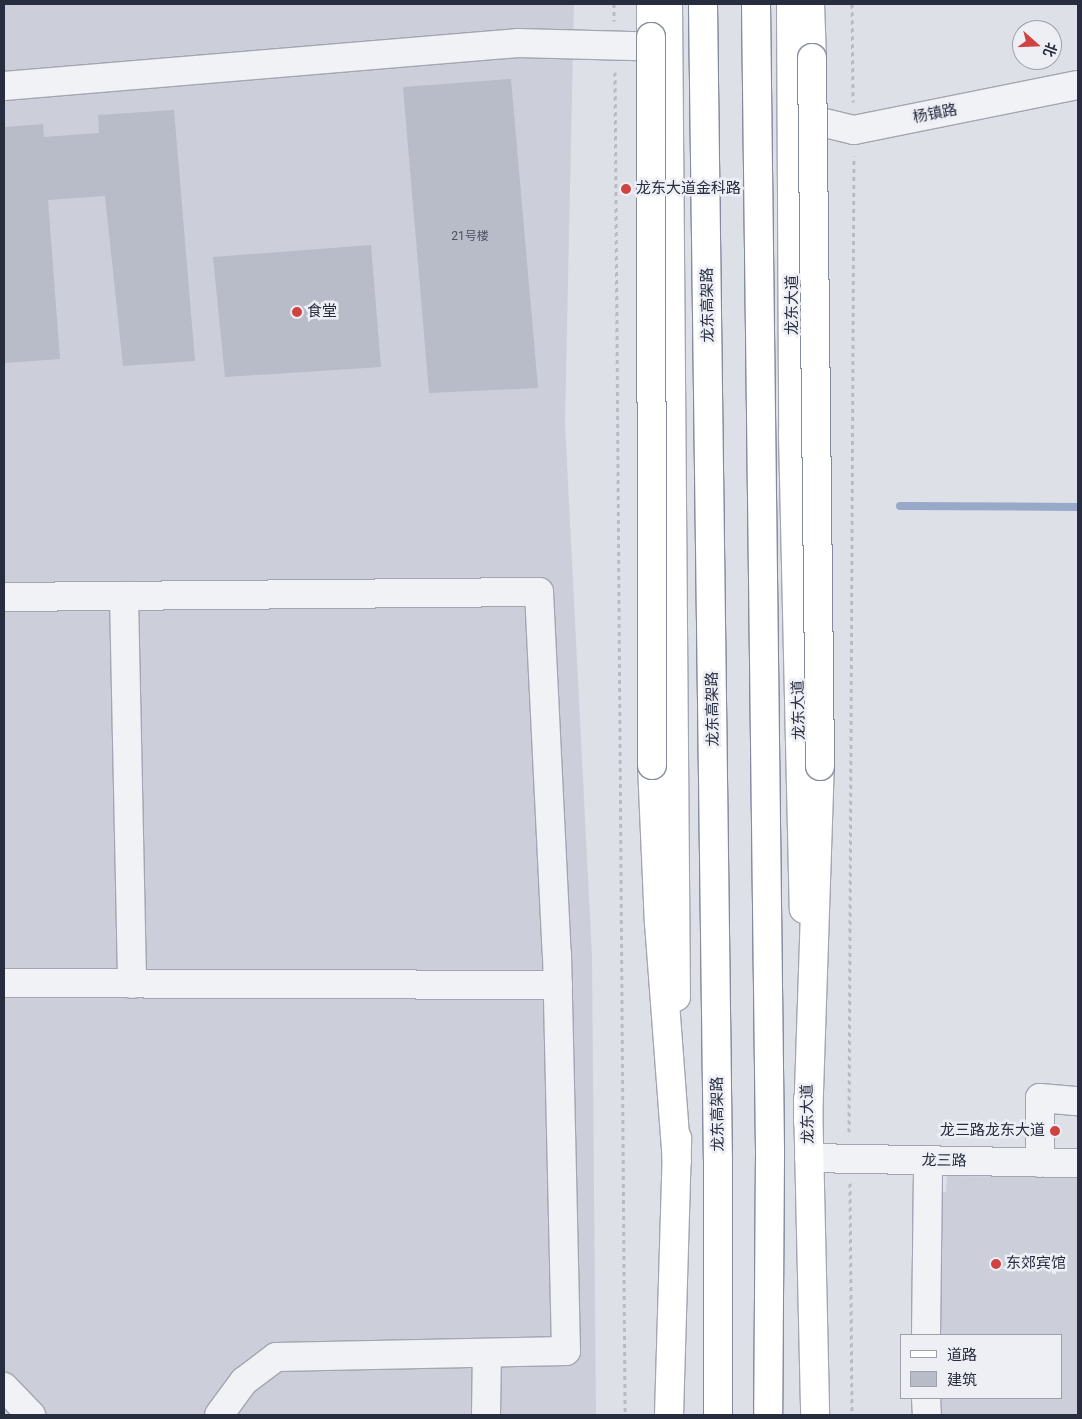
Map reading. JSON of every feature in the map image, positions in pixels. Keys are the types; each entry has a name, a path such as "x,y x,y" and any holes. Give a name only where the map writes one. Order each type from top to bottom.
{"main road":[{"path":"651,4 652,765 659,923 677,1161"},
{"path":"668,4 677,1161 669,1415"},
{"name":"龙东高架路","path":"703,4 718,1140 718,1415"},
{"path":"756,4 770,1154 768,1415"},
{"name":"龙东大道","path":"791,4 793,434 815,1415"},
{"path":"808,1122 820,766 810,4"}],"street":[{"path":"4,86 518,43 668,48"},
{"name":"杨镇路","path":"792,115 854,130 1078,85"},
{"path":"4,597 539,592 558,985 566,1351 276,1357 244,1380 219,1415"},
{"path":"124,596 132,984"},
{"path":"4,983 558,985"},
{"path":"1040,1162 1040,1098 1078,1101"},
{"name":"龙三路","path":"809,1158 928,1162 1078,1163"},
{"path":"926,1334 928,1162"},
{"path":"486,1415 487,1353"},
{"path":"4,1387 31,1415"},
{"path":"926,1399 927,1415"}],"path":[{"path":"614,4 625,1415"},
{"path":"852,4 854,130 849,1158 852,1415"}],"shaded area":[{"path":"4,4 574,4 565,423 592,956 596,1415 4,1415"},
{"name":"东郊宾馆","path":"947,1176 1078,1177 1078,1415 918,1415 918,1399 1062,1399 1062,1334 916,1334 913,1193 946,1192"}],"building":[{"path":"511,79 538,388 429,393 403,87"},
{"path":"174,110 195,361 123,366 105,196 48,200 60,359 4,363 4,127 43,124 44,137 99,133 98,115"},
{"name":"食堂","path":"371,245 381,367 225,377 213,257"}],"waterway":[{"path":"900,506 1078,507"}],"place":[{"name":"龙东大道金科路","path":"626,189"},
{"name":"食堂","path":"297,312"},
{"name":"龙三路龙东大道","path":"1055,1131"},
{"name":"东郊宾馆","path":"996,1264"}]}
